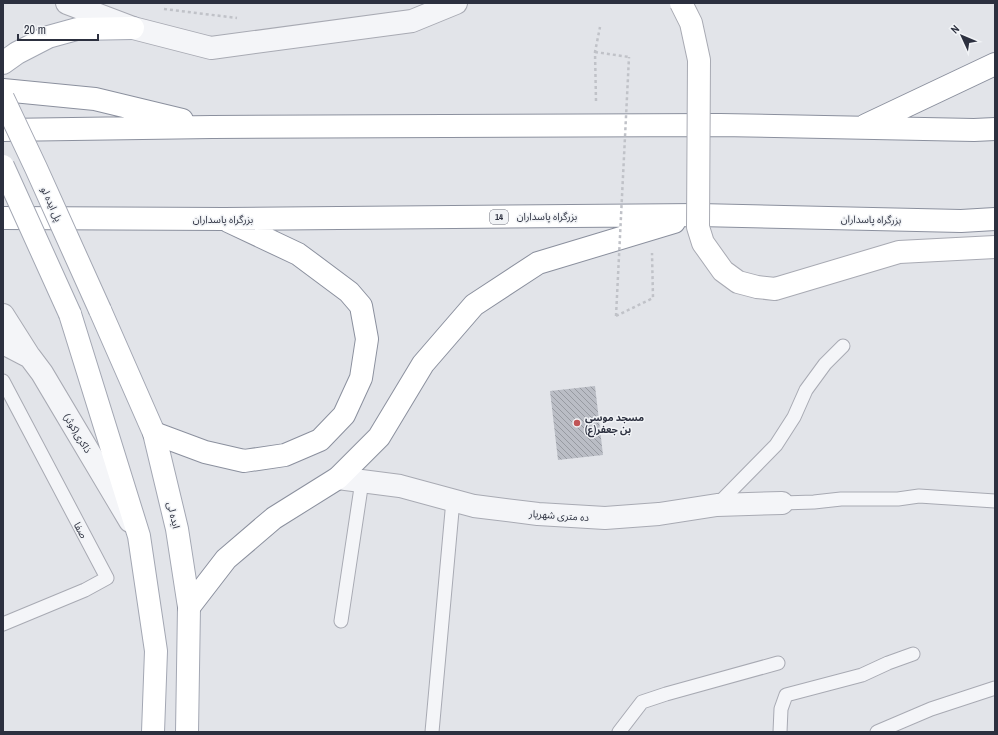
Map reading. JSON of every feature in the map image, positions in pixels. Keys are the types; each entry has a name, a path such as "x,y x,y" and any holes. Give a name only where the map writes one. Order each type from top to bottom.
{"main road":[{"path":"681,3 691,23 699,60 698,227 703,243 723,271 738,282 757,287 776,289 899,252 995,247"},
{"path":"3,63 17,53 48,37 77,29 133,28"},
{"path":"862,127 995,64"},
{"path":"3,90 95,99 212,127"},
{"name":"پل ایده لو","path":"3,98 100,310"},
{"path":"3,130 212,127 597,125 720,125 974,130 995,129"},
{"path":"3,166 70,314 139,536 156,651 153,732"},
{"path":"189,607 226,559 274,518 338,478 379,437 423,364 474,305 538,263 699,215"},
{"name":"بزرگراه پاسداران","path":"3,218 224,219 699,215 953,221 995,220"},
{"path":"154,433 205,452 244,461 285,455 320,440 344,415 361,378 367,339 361,306 349,292 298,254 224,219"},
{"name":"ایده لی","path":"100,310 154,433 177,529 189,607 187,732"}],"street":[{"path":"67,3 133,28 211,48 412,21 456,3"},
{"path":"3,315 30,357"},
{"name":"ذاکری(کوثر)","path":"3,343 30,357 42,373 139,536"},
{"name":"ده متری شهریار","path":"338,478 400,486 474,506 538,514 605,518 658,514 717,505 782,503"}],"lane":[{"path":"717,505 776,445 794,417 806,390 825,364 843,346"},
{"name":"صفا","path":"3,624 85,590 107,578 4,386"},
{"path":"341,621 362,481"},
{"path":"782,503 814,502 841,498 898,499 919,496 995,501"},
{"path":"432,732 453,500"},
{"path":"780,732 781,709 786,695 862,675 913,654"},
{"path":"619,732 642,702 778,663"},
{"path":"878,732 931,709 995,688"}],"path":[{"path":"597,125 595,52 600,27"},
{"path":"595,52 629,57 616,316 653,298 652,229"}],"building":[{"name":"مسجد موسی بن جعفر(ع)","path":"595,386 603,455 558,460 550,391"}],"place":[{"name":"مسجد موسی بن جعفر(ع)","path":"577,423"}]}
